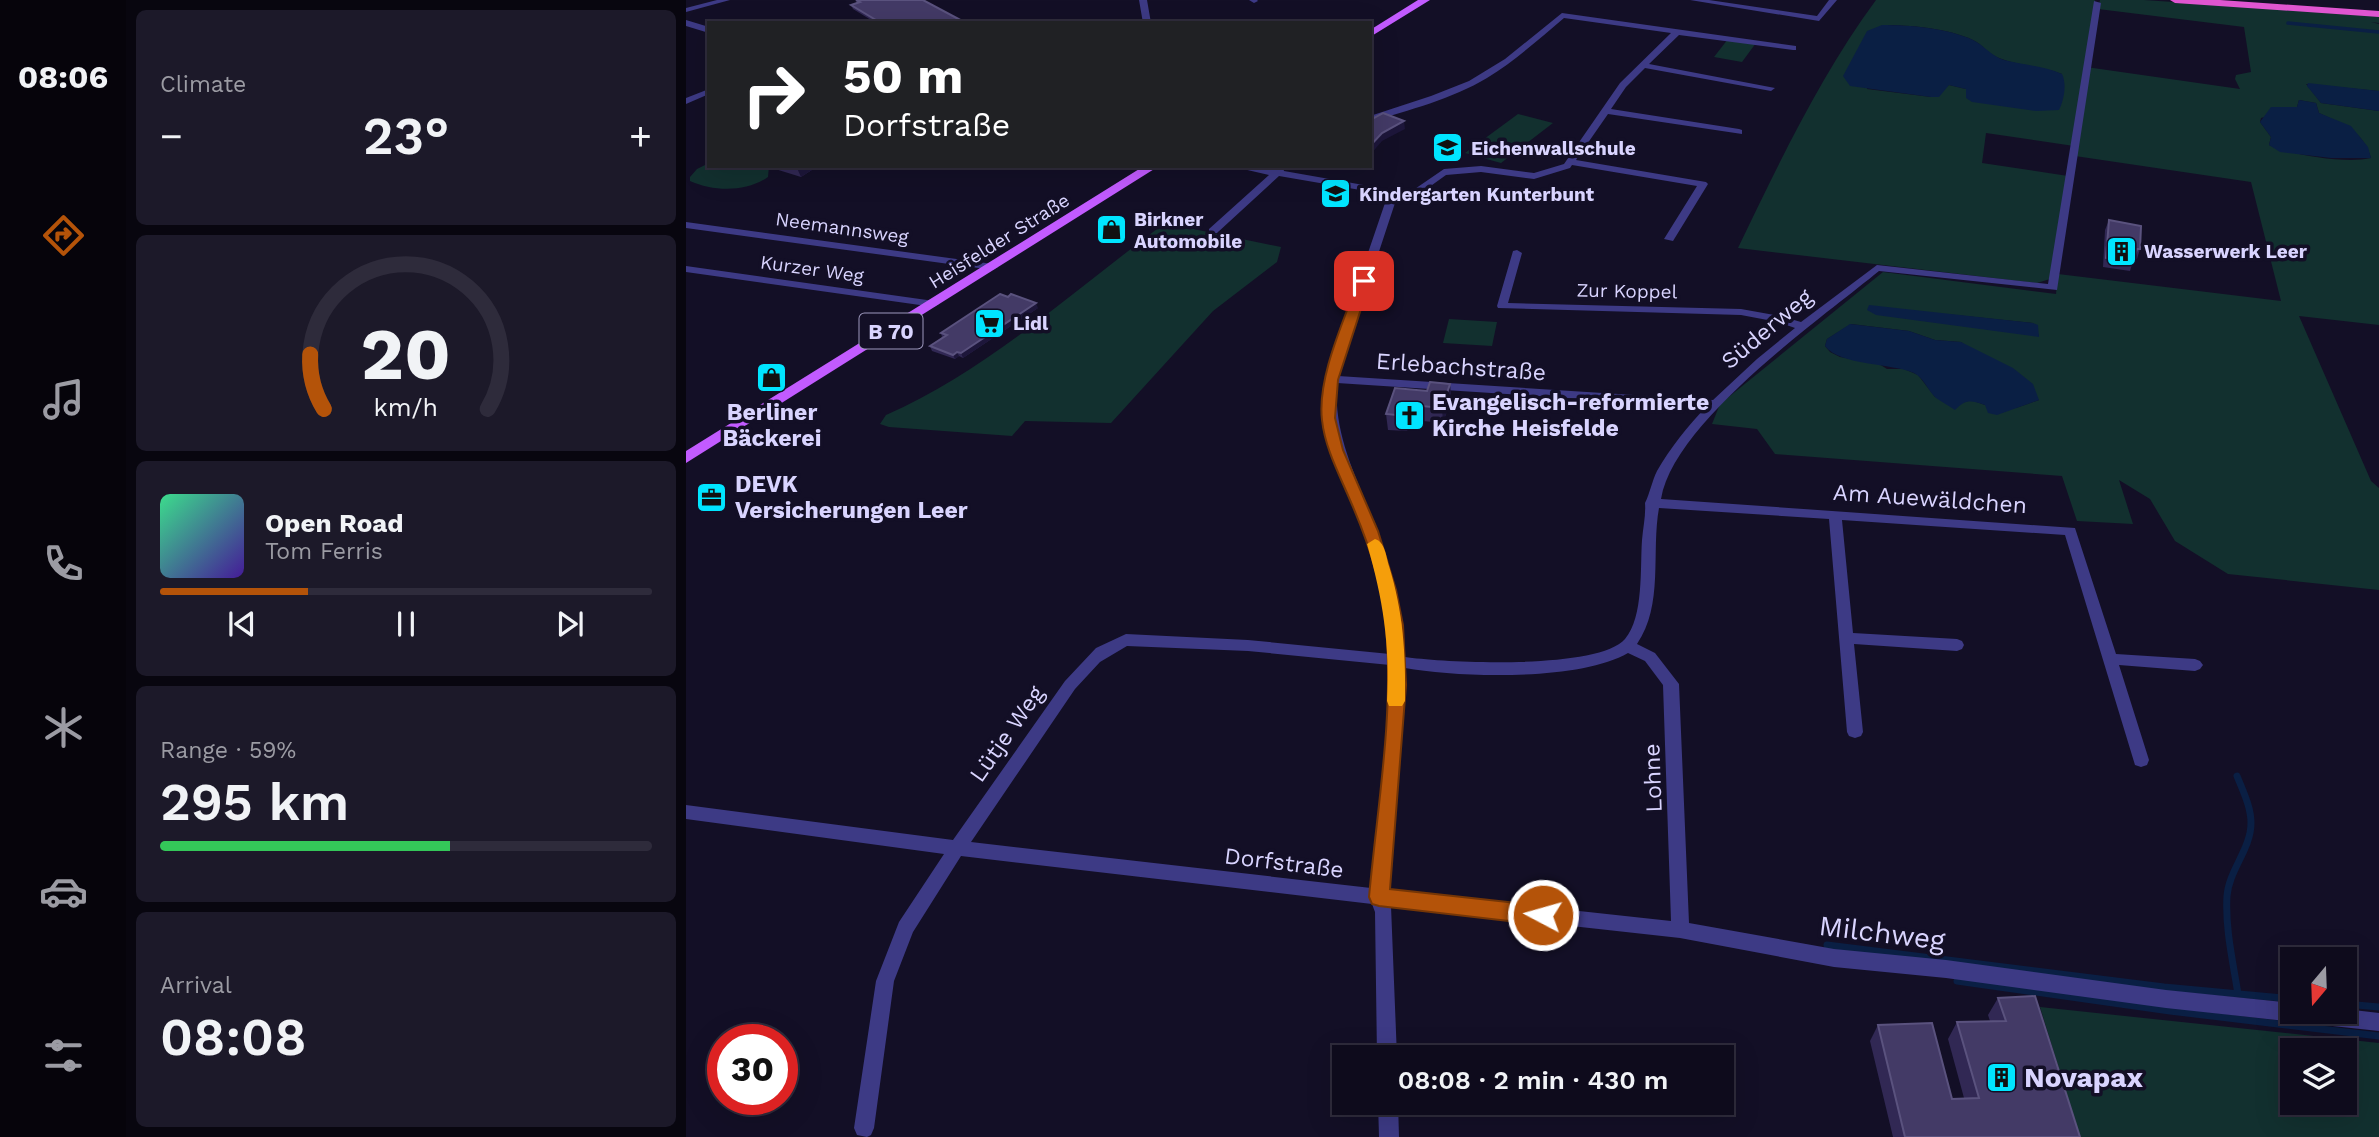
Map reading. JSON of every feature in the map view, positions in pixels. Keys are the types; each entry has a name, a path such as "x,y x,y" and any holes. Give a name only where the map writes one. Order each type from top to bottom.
{"highway":[{"path":"2175,0 2379,15"}],"main road":[{"path":"1372,33 1425,0"},
{"name":"Heisfelder Straße","path":"686,458 1150,168"}],"street":[{"path":"704,0 714,3"},
{"path":"686,10 726,0"},
{"path":"1143,0 1147,21"},
{"path":"1694,0 1730,2 1819,19 1833,0"},
{"name":"Süderweg","path":"1628,646 1638,632 1644,612 1648,531 1662,474 1690,431 1713,404 1804,327 1877,268 2053,288 2097,3"},
{"path":"1372,118 1474,82 1509,58 1562,15 1793,48"},
{"path":"686,23 707,29"},
{"path":"1258,168 1280,170 1375,190 1387,196 1411,197 1437,176 1459,169 1534,176 1558,171 1572,162 1623,85 1677,32"},
{"path":"1642,65 1771,88"},
{"path":"686,101 707,92"},
{"path":"1606,111 1739,132"},
{"path":"1572,162 1703,184 1669,239"},
{"path":"1213,231 1280,170"},
{"path":"1387,196 1389,210 1331,380 1328,418 1336,450 1371,531 1388,590 1397,662 1379,897 1384,912 1387,1045"},
{"name":"Neemannsweg","path":"686,225 993,267"},
{"name":"Zur Koppel","path":"1517,253 1502,306 1741,312 1780,319 1804,327"},
{"name":"Kurzer Weg","path":"686,269 934,304"},
{"name":"Erlebachstraße","path":"1331,380 1713,404"},
{"name":"Am Auewäldchen","path":"1653,503 2070,531 2141,760"},
{"path":"1835,515 1855,732"},
{"path":"1847,638 1957,645"},
{"name":"Lütje Weg","path":"864,1128 885,981 905,928 1070,685 1091,661 1114,643 1144,640 1372,657 1397,662"},
{"path":"1397,662 1427,665 1561,666 1590,663 1611,656 1628,646"},
{"name":"Lohne","path":"1628,646 1650,657 1671,684 1680,930"},
{"path":"2111,659 2195,665"},
{"name":"Dorfstraße","path":"686,812 957,848 1379,897"},
{"name":"Milchweg","path":"1379,897 1680,930 1834,958 1946,969 2166,999 2379,1022"},
{"path":"1388,1115 1389,1137"}],"green space":[{"path":"1876,0 2095,0 2086,67 2240,89 2236,75 2251,72 2244,27 2098,9 2100,0 2144,0 2379,16 2379,23 2371,22 2379,24 2379,91 2306,84 2321,103 2379,111 2379,325 2299,316 2371,481 2379,488 2379,590 2228,574 2175,541 2150,499 2119,480 2133,524 2077,521 2062,476 1775,454 1757,429 1712,424 1720,404 1883,272 2056,294 2058,274 2281,301 2251,182 2075,156 2074,146 1986,133 1982,163 2068,176 2050,279 2037,283 1738,248 1801,121","holes":["1882,25 1952,33 1973,40 1999,58 2062,74 1967,98 1966,89 1949,85 1931,97 1867,89","2299,100 2316,103 2319,113 2358,135 2371,158 2319,158 2269,145 2271,137 2260,122 2261,118 2297,107","1946,314 2033,323 2039,336 1918,320","1851,324 1909,331 1935,340 1961,342 2039,400 2016,408 1985,405 1971,400 1962,403 1935,397 1918,375 1904,369 1887,369 1879,364 1840,357 1825,346 1827,339"]},
{"path":"1728,39 1756,43 1742,62 1714,57"},
{"path":"1518,114 1553,123 1501,163 1465,153"},
{"path":"707,164 707,168 769,168 768,177 760,182 730,189 699,185 690,181 697,169"},
{"path":"1150,220 1281,247 1277,262 1213,311 1111,423 1025,421 1012,436 889,427 880,424 886,415 958,377 1026,330 1157,229 1144,224"},
{"path":"1449,319 1497,322 1492,346 1443,343"},
{"path":"2040,1007 2332,1038 2280,1038 2280,1115 2357,1115 2357,1041 2379,1043 2379,1137 2080,1137"}],"water":[{"path":"1882,25 1952,33 1973,40 2004,60 2062,74 2064,92 2059,110 2036,111 1972,102 1966,98 1966,89 1949,85 1939,97 1850,86 1843,76 1867,31"},
{"path":"2308,83 2379,91 2379,111 2321,103 2307,86"},
{"path":"2299,100 2316,103 2319,113 2351,126 2368,147 2371,158 2331,158 2280,152 2269,145 2271,137 2260,122 2271,107 2297,107"},
{"path":"1869,305 2033,323 2038,325 2039,337 1876,315 1867,310"},
{"path":"1850,324 1909,331 1935,340 1961,342 2013,368 2033,384 2039,400 1997,415 1988,413 1985,405 1972,401 1965,402 1955,410 1936,398 1914,373 1854,361 1832,352 1825,346 1827,339"}],"building":[{"path":"856,0 923,0 962,21 878,21 851,5 860,2"},
{"path":"1383,113 1404,121 1382,133 1372,144 1372,119"},
{"name":"Wasserwerk Leer","path":"2109,220 2141,226 2140,249 2137,249 2133,262 2106,258"},
{"name":"Lidl","path":"1000,294 1008,297 1011,294 1036,303 961,353 953,355 930,346 947,335 941,333"},
{"path":"1430,382 1450,384 1442,408 1422,406 1420,412 1407,411 1406,416 1386,414 1395,388 1427,391"},
{"name":"Novapax","path":"2035,996 2080,1137 1905,1137 1878,1025 1932,1023 1952,1099 1979,1098 1957,1022 2006,1021 1998,998"}],"waterway":[{"path":"2288,23 2379,32"},
{"path":"2237,776 2251,817 2248,842 2232,877 2227,896 2228,933 2238,994"},
{"path":"1827,945 2238,994"},
{"path":"1957,981 2170,1011 2379,1036"},
{"path":"2238,994 2280,998"},
{"path":"2357,1005 2379,1007"}],"slow traffic":[{"path":"1375,544 1395,625 1396,701"}],"place":[{"name":"Eichenwallschule","path":"1448,148"},
{"name":"Kindergarten Kunterbunt","path":"1336,194"},
{"name":"Birkner Automobile","path":"1111,230"},
{"name":"Wasserwerk Leer","path":"2121,251"},
{"name":"Lidl","path":"990,323"},
{"name":"Berliner Bäckerei","path":"772,378"},
{"name":"Evangelisch-reformierte Kirche Heisfelde","path":"1409,415"},
{"name":"DEVK Versicherungen Leer","path":"712,497"},
{"name":"Novapax","path":"2001,1077"}],"route":[{"path":"1364,281 1331,380 1328,418 1336,450 1371,531 1395,625 1397,685 1379,897 1543,915"}]}
